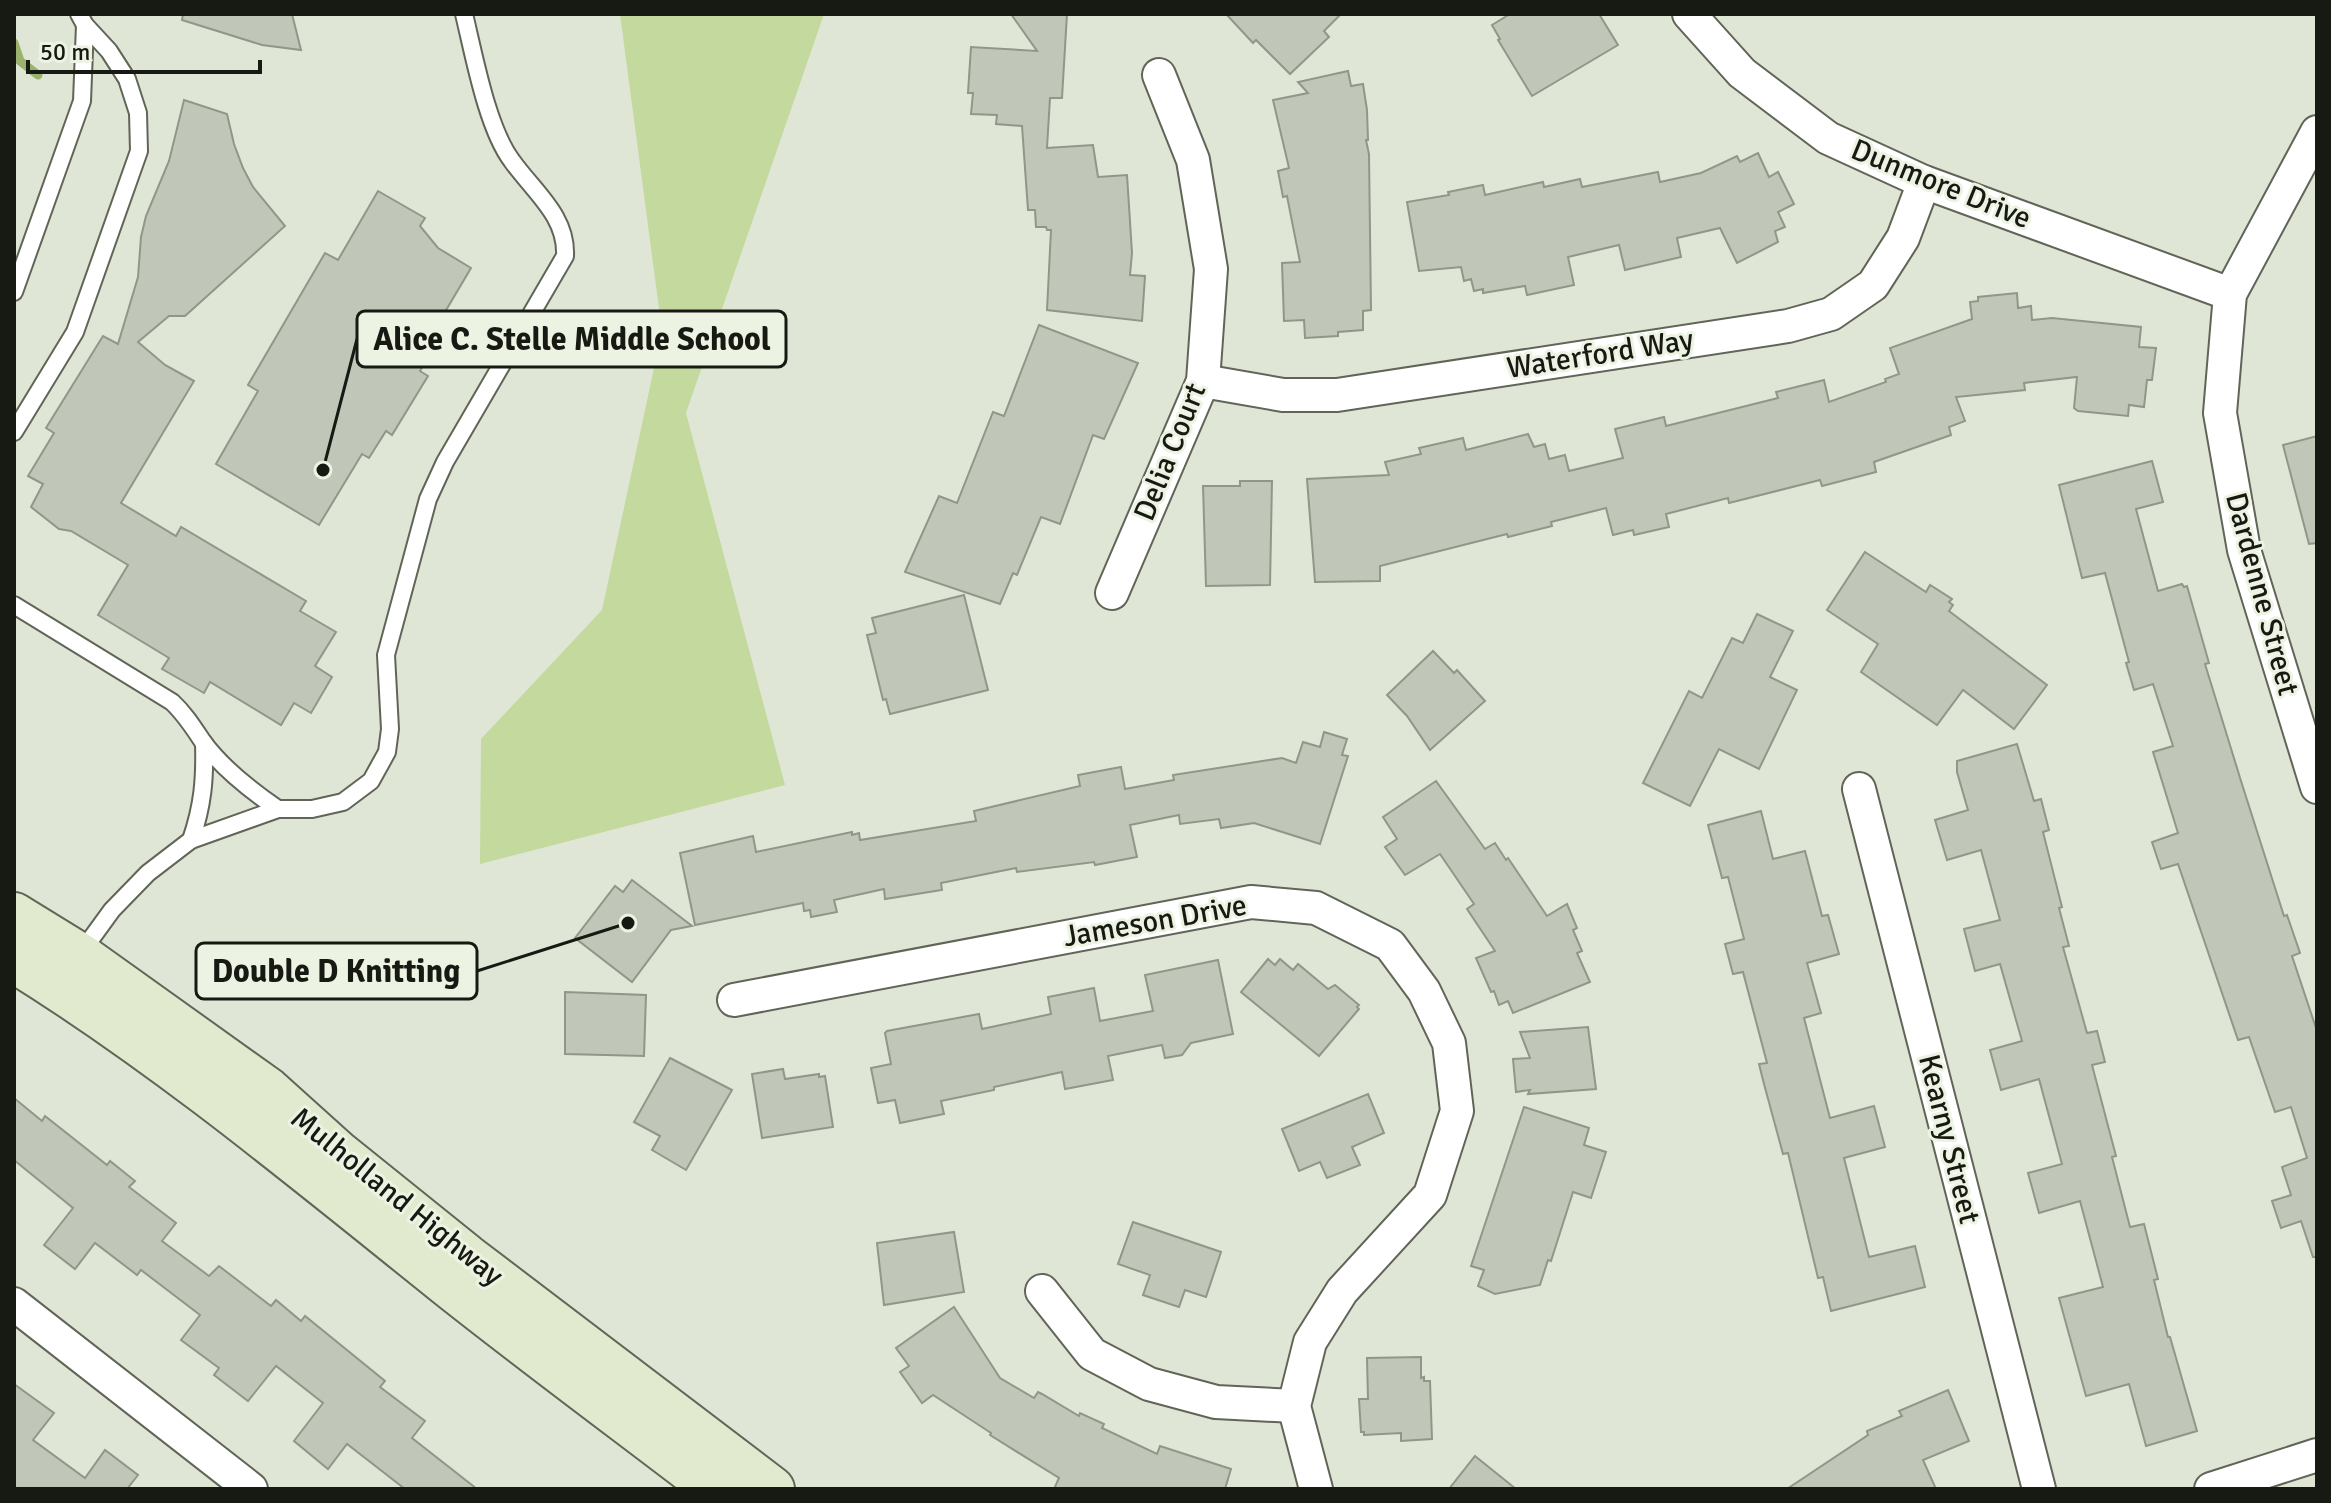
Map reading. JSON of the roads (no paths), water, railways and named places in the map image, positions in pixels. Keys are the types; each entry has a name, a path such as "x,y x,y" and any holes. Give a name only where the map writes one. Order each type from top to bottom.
{"main road":[{"name":"Mulholland Highway","path":"14,915 79,955 268,1090 339,1154 467,1257 772,1489"},
{"name":"Mulholland Highway","path":"14,960 65,992 250,1125 449,1285 715,1489"}],"street":[{"name":"Dunmore Drive","path":"1689,14 1742,73 1828,138 1924,182 2230,294"},
{"name":"Delia Court","path":"1112,593 1203,381 1211,269 1193,160 1159,75"},
{"name":"Dardenne Street","path":"2317,132 2230,294 2220,413 2244,550 2317,787"},
{"name":"Waterford Way","path":"1203,381 1283,395 1337,395 1788,326 1831,314 1873,285 1903,238 1924,182"},
{"name":"Kearny Street","path":"1859,789 2039,1489"},
{"name":"Jameson Drive","path":"734,1000 1251,902 1316,908 1390,945 1424,991 1449,1043 1457,1111 1430,1195 1342,1291 1310,1342 1294,1406 1316,1489"},
{"path":"1042,1291 1092,1354 1149,1384 1216,1402 1294,1406"},
{"path":"14,1304 251,1489"},
{"path":"2211,1489 2317,1455"}],"lane":[{"path":"79,955 112,910 148,873 191,840 278,809 312,809 343,802 371,781 387,752 390,729 386,655 428,499 445,462 565,256 566,239 560,223 509,158 487,104 464,14"},
{"path":"14,292 82,101 82,20"},
{"path":"14,432 75,332 139,151 138,113 127,79 109,51 82,20"},
{"path":"14,605 172,702 189,719 204,743 251,791 278,809"},
{"path":"191,840 202,809 204,743"}],"waterway":[{"path":"14,43 20,61 38,75"}],"place":[{"name":"Alice C. Stelle Middle School","path":"323,470"},
{"name":"Double D Knitting","path":"628,923"}]}
